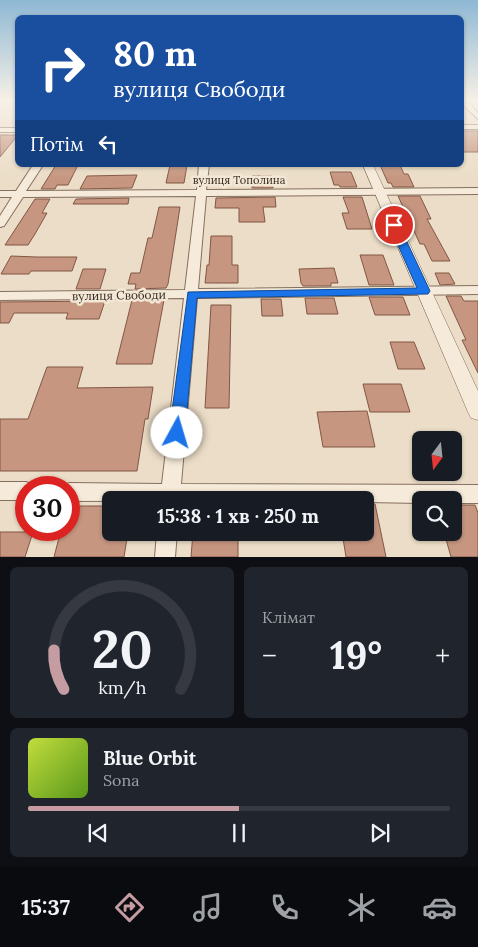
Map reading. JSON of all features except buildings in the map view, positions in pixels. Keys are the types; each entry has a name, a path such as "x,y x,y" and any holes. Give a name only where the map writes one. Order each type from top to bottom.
{"street":[{"path":"464,127 478,127"},
{"path":"0,130 15,130"},
{"path":"0,224 37,167"},
{"path":"171,491 204,167"},
{"path":"369,167 478,412"},
{"name":"вулиця Тополина","path":"0,194 478,191"},
{"name":"вулиця Свободи","path":"0,296 478,290"},
{"path":"0,491 15,491"},
{"path":"80,492 102,493"},
{"path":"374,495 478,494"},
{"path":"164,557 166,541"}],"route":[{"path":"177,433 192,294 424,291 394,225"}]}
